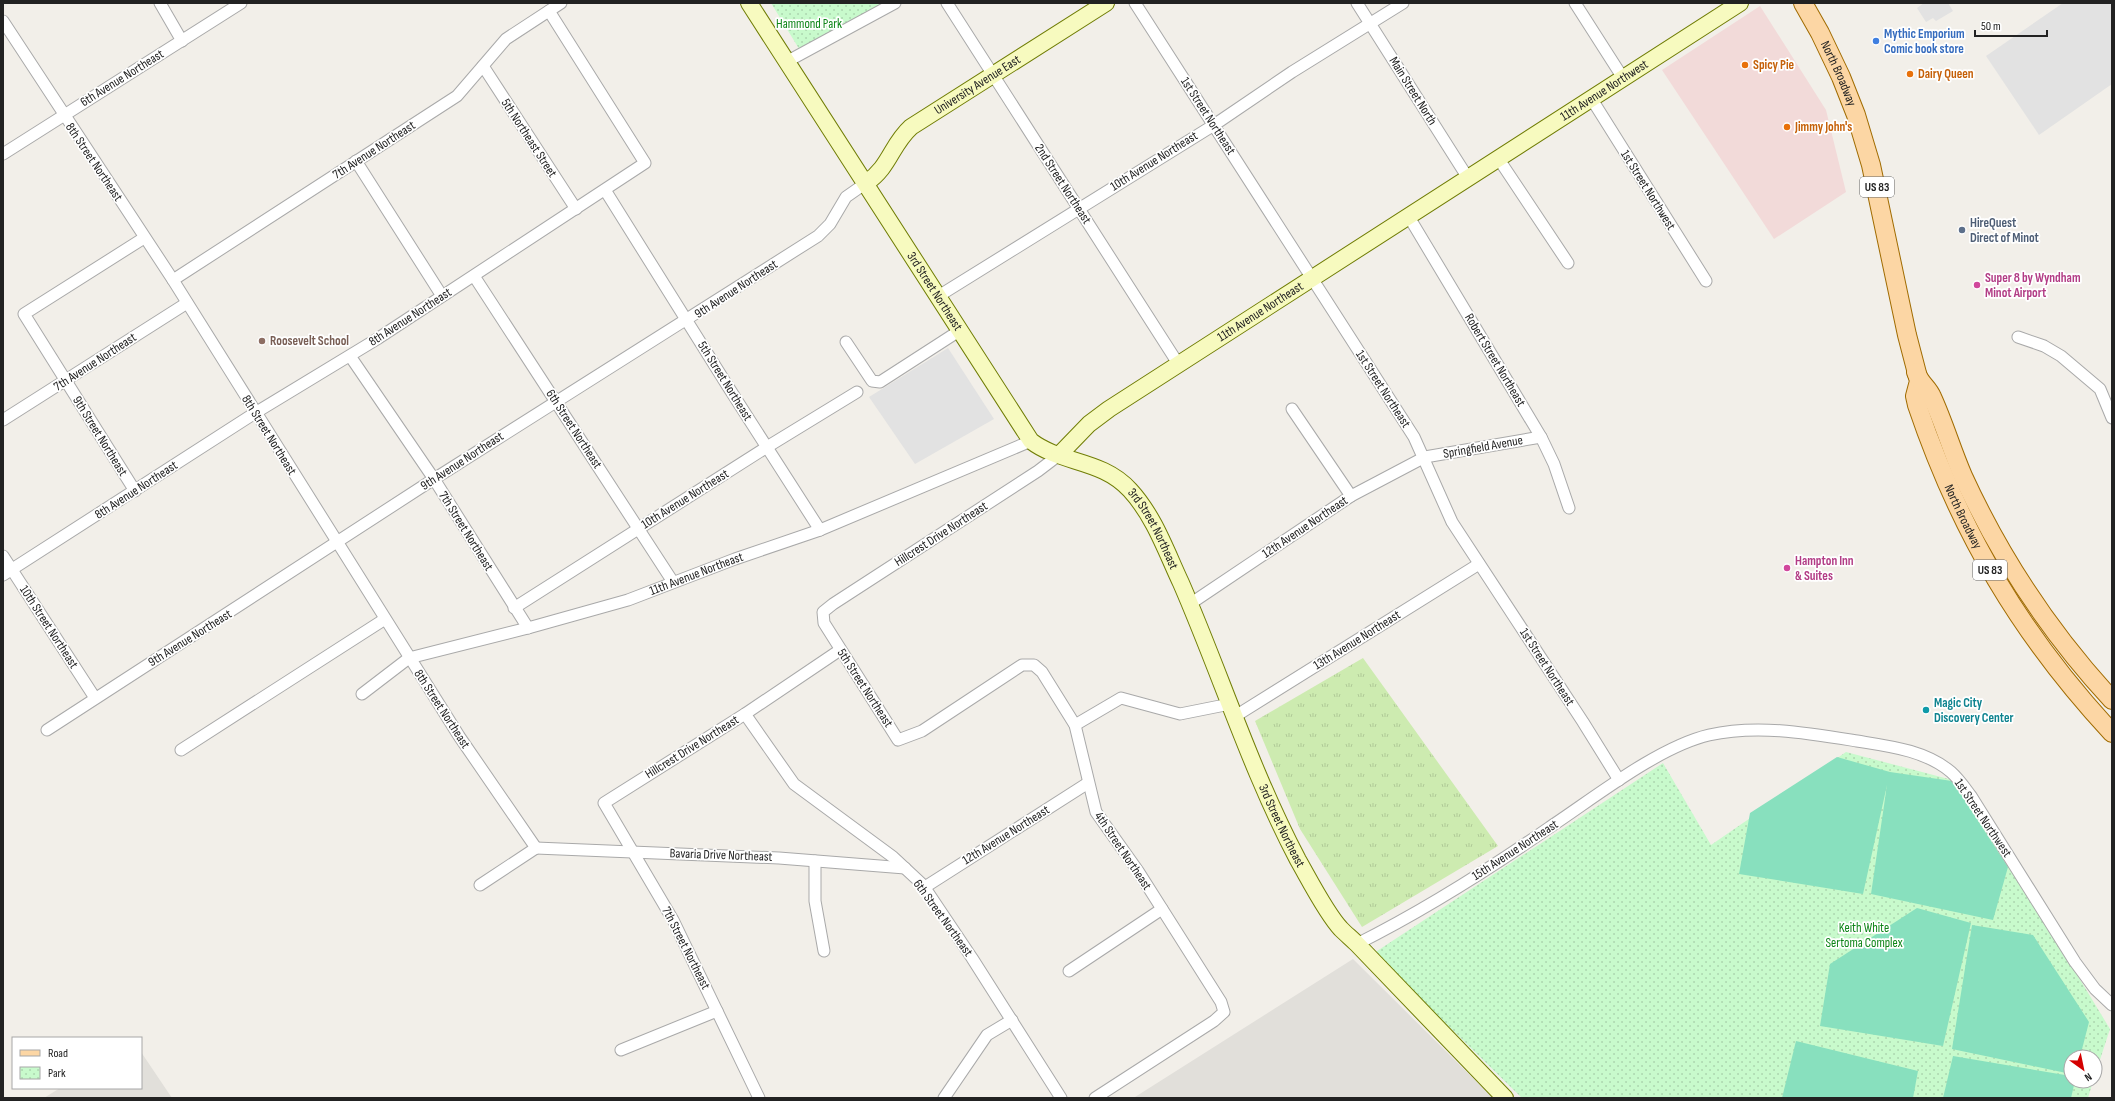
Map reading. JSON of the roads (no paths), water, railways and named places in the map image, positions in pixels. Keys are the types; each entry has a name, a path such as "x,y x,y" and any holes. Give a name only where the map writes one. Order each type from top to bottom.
{"main road":[{"name":"North Broadway","path":"1803,3 1834,61 1864,140 1878,190 1900,304 1919,381 1932,397 1964,477 2004,555 2055,632 2112,700"},
{"name":"North Broadway","path":"1919,381 1915,396 1922,421 1945,481 1978,549 2004,594 2043,652 2112,733"}],"street":[{"path":"160,3 182,41"},
{"name":"6th Avenue Northeast","path":"3,154 241,3"},
{"name":"3rd Street Northeast","path":"749,3 788,61 1030,441 1042,449 1082,461 1106,471 1122,481 1132,491 1156,526 1190,604 1232,710 1283,831 1308,878 1340,929 1357,944 1505,1098"},
{"path":"788,61 895,3"},
{"name":"2nd Street Northeast","path":"947,3 1179,365"},
{"name":"University Avenue East","path":"866,183 884,168 902,136 911,127 992,74 1106,3"},
{"name":"1st Street Northeast","path":"1135,3 1414,437 1452,522 1619,780"},
{"name":"Main Street North","path":"1357,3 1468,178"},
{"name":"10th Avenue Northeast","path":"937,297 1214,125 1403,3"},
{"path":"1575,3 1623,78"},
{"name":"11th Avenue Northwest","path":"1468,178 1740,3"},
{"name":"7th Avenue Northeast","path":"173,280 457,96 506,39 559,4"},
{"name":"8th Avenue Northeast","path":"7,573 255,413 350,356 645,164 549,11"},
{"name":"8th Street Northeast","path":"3,21 63,115 173,280 255,413 459,736 536,848"},
{"name":"5th Northeast Street","path":"483,66 576,209"},
{"name":"1st Street Northwest","path":"1591,98 1706,281"},
{"path":"1498,158 1568,263"},
{"path":"356,161 442,296"},
{"name":"11th Avenue Northeast","path":"1059,455 1089,424 1109,409 1468,178"},
{"name":"9th Avenue Northeast","path":"47,730 434,479 818,236 830,224 846,197 866,183"},
{"name":"5th Street Northeast","path":"605,190 820,530"},
{"name":"Robert Street Northeast","path":"1409,217 1541,437 1554,464 1568,508"},
{"name":"9th Street Northeast","path":"135,491 24,314 144,238"},
{"name":"6th Street Northeast","path":"474,276 673,582"},
{"name":"7th Avenue Northeast","path":"3,420 187,303"},
{"path":"846,342 872,381 880,382 959,331"},
{"path":"2018,337 2044,346 2062,356 2100,389 2112,418"},
{"name":"7th Street Northeast","path":"350,356 434,479 528,628"},
{"name":"10th Avenue Northeast","path":"514,608 767,447 857,392"},
{"path":"1292,409 1351,496"},
{"name":"Springfield Avenue","path":"1424,457 1541,437"},
{"name":"11th Avenue Northeast","path":"362,694 409,658 528,628 628,600 673,582 820,530 1030,441"},
{"name":"Hillcrest Drive Northeast","path":"823,612 1038,471 1059,455"},
{"name":"12th Avenue Northeast","path":"1190,604 1351,496 1424,457"},
{"name":"10th Street Northeast","path":"3,556 7,573 95,698"},
{"name":"13th Avenue Northeast","path":"1075,725 1121,698 1180,714 1232,710 1479,564"},
{"name":"5th Street Northeast","path":"823,612 824,623 898,740 922,731 1022,665 1034,665 1052,689"},
{"path":"181,750 385,619"},
{"name":"Hillcrest Drive Northeast","path":"604,802 745,714 840,650"},
{"name":"4th Street Northeast","path":"1052,689 1075,725 1096,812 1162,909 1221,1002 1224,1012 1214,1021 1095,1098"},
{"name":"6th Street Northeast","path":"745,714 794,784 905,868 924,887 1012,1020 1061,1098"},
{"name":"1st Street Northwest","path":"1668,750 1707,736 1745,729 1828,736 1918,754 1938,763 1952,772 1971,796 2075,962 2095,989 2112,1005"},
{"name":"15th Avenue Northeast","path":"1357,944 1426,908 1548,829 1619,780 1668,750"},
{"name":"12th Avenue Northeast","path":"924,887 1088,783"},
{"name":"7th Street Northeast","path":"604,802 673,920 759,1098"},
{"path":"480,886 536,848"},
{"name":"Bavaria Drive Northeast","path":"536,848 779,858 905,868"},
{"path":"816,861 815,901 824,951"},
{"path":"1069,971 1162,909"},
{"path":"621,1050 717,1011"},
{"path":"944,1098 987,1035 1012,1020"}],"place":[{"name":"Mythic Emporium Comic book store","path":"1876,41"},
{"name":"Spicy Pie","path":"1745,65"},
{"name":"Dairy Queen","path":"1910,74"},
{"name":"Jimmy John's","path":"1787,127"},
{"name":"HireQuest Direct of Minot","path":"1962,230"},
{"name":"Super 8 by Wyndham Minot Airport","path":"1977,285"},
{"name":"Roosevelt School","path":"262,341"},
{"name":"Hampton Inn & Suites","path":"1787,568"},
{"name":"Magic City Discovery Center","path":"1926,710"}],"park label":[{"name":"Hammond Park","path":"809,24"},
{"name":"Keith White Sertoma Complex","path":"1864,936"}]}
